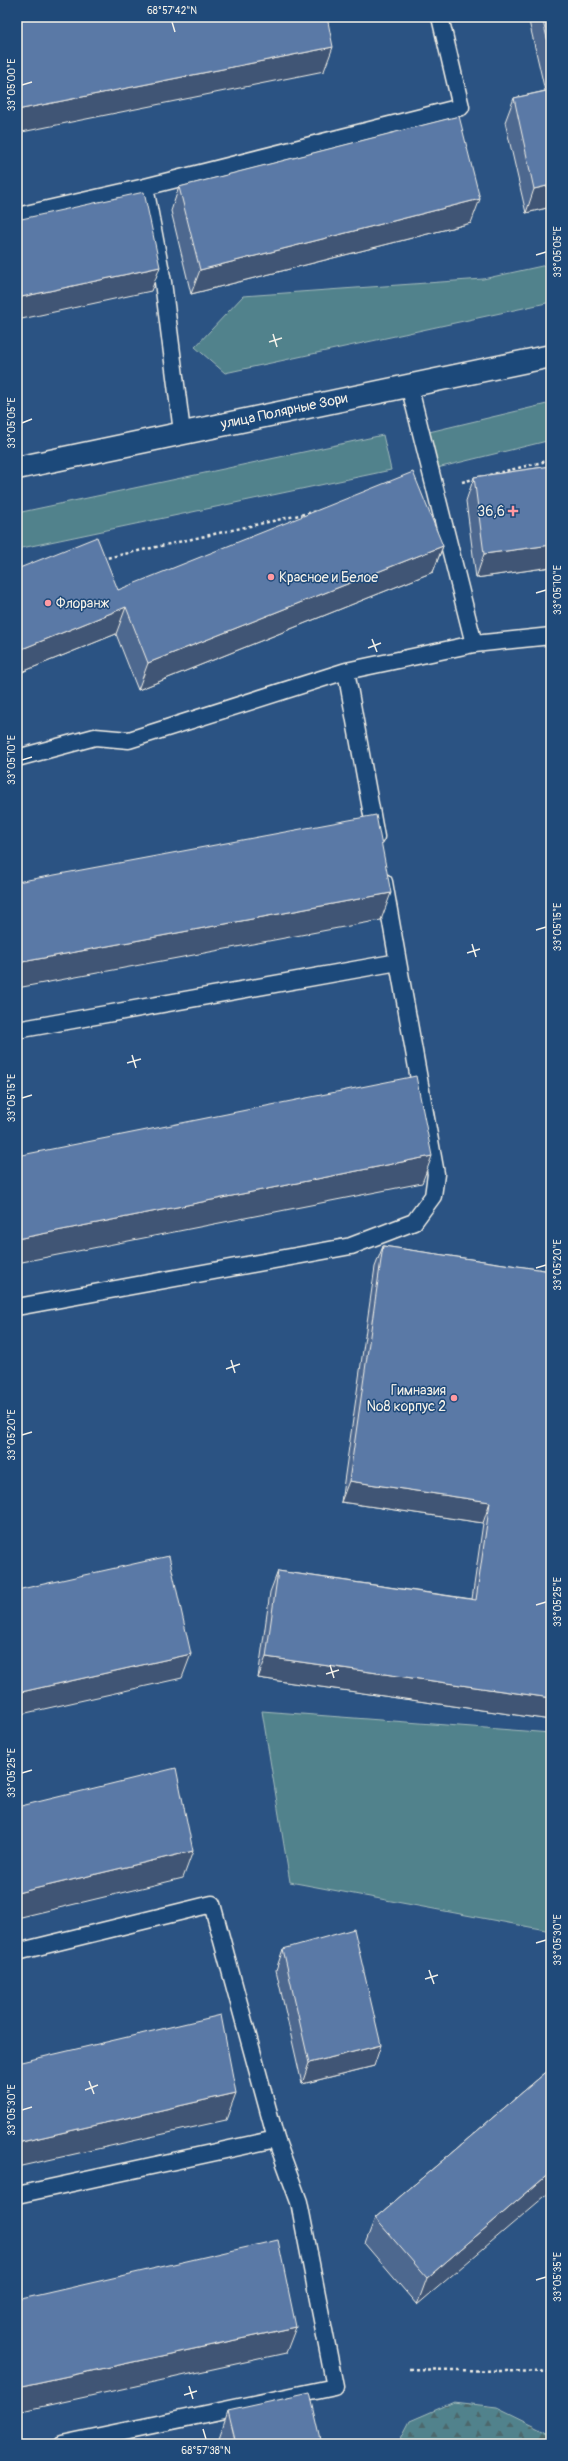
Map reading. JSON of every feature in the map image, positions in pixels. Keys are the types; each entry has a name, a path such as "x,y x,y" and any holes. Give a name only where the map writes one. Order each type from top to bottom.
{"main road":[{"name":"улица Полярные Зори","path":"17,468 182,432 551,356"}],"lane":[{"path":"17,216 144,187 461,106 440,17"},
{"path":"144,187 163,282 182,432"},
{"path":"409,385 474,644"},
{"path":"17,758 95,737 129,740 346,671 474,644 551,636"},
{"path":"346,671 378,852"},
{"path":"17,1307 351,1246 414,1222 433,1196 436,1174 381,868"},
{"path":"17,1030 398,962"},
{"path":"17,1952 212,1904 276,2139 299,2202 335,2387 62,2444"},
{"path":"17,2195 276,2139"}],"path":[{"path":"435,489 551,460"},
{"path":"101,559 330,508"},
{"path":"409,2369 551,2372"}],"green space":[{"path":"551,264 551,302 225,373 195,347 243,296 483,279"},
{"path":"551,403 551,440 437,468 429,432"},
{"path":"383,435 391,470 17,549 17,513"},
{"path":"262,1711 551,1733 551,1931 290,1882"},
{"path":"454,2402 497,2407 546,2431 551,2438 551,2444 398,2444 410,2421"}],"building":[{"path":"39,17 327,17 333,47 17,110 17,21"},
{"path":"542,17 551,17 551,55"},
{"path":"551,90 551,185 534,189 514,98"},
{"path":"459,116 480,199 200,270 179,187"},
{"path":"144,192 160,267 17,298 17,220"},
{"path":"551,466 551,545 484,554 474,477"},
{"path":"413,472 443,546 148,663 126,607 17,651 17,569 97,537 118,590"},
{"path":"376,815 391,893 17,963 17,882"},
{"path":"416,1076 432,1156 17,1239 17,1156"},
{"name":"Гимназия №8 корпус 2","path":"383,1246 551,1271 551,1698 266,1657 278,1571 476,1600 490,1502 349,1481"},
{"path":"169,1556 191,1654 17,1693 17,1590"},
{"path":"176,1768 193,1851 17,1893 17,1807"},
{"path":"354,1929 381,2045 309,2063 283,1949"},
{"path":"221,2015 236,2093 17,2143 17,2063"},
{"path":"551,2068 551,2172 427,2278 375,2218"},
{"path":"278,2240 296,2327 17,2387 17,2300"},
{"path":"310,2393 322,2444 236,2444 228,2411"}],"place":[{"name":"36,6","path":"513,511"},
{"name":"Красное и Белое","path":"271,577"},
{"name":"Флоранж","path":"48,603"},
{"name":"Гимназия №8 корпус 2","path":"454,1398"}]}
